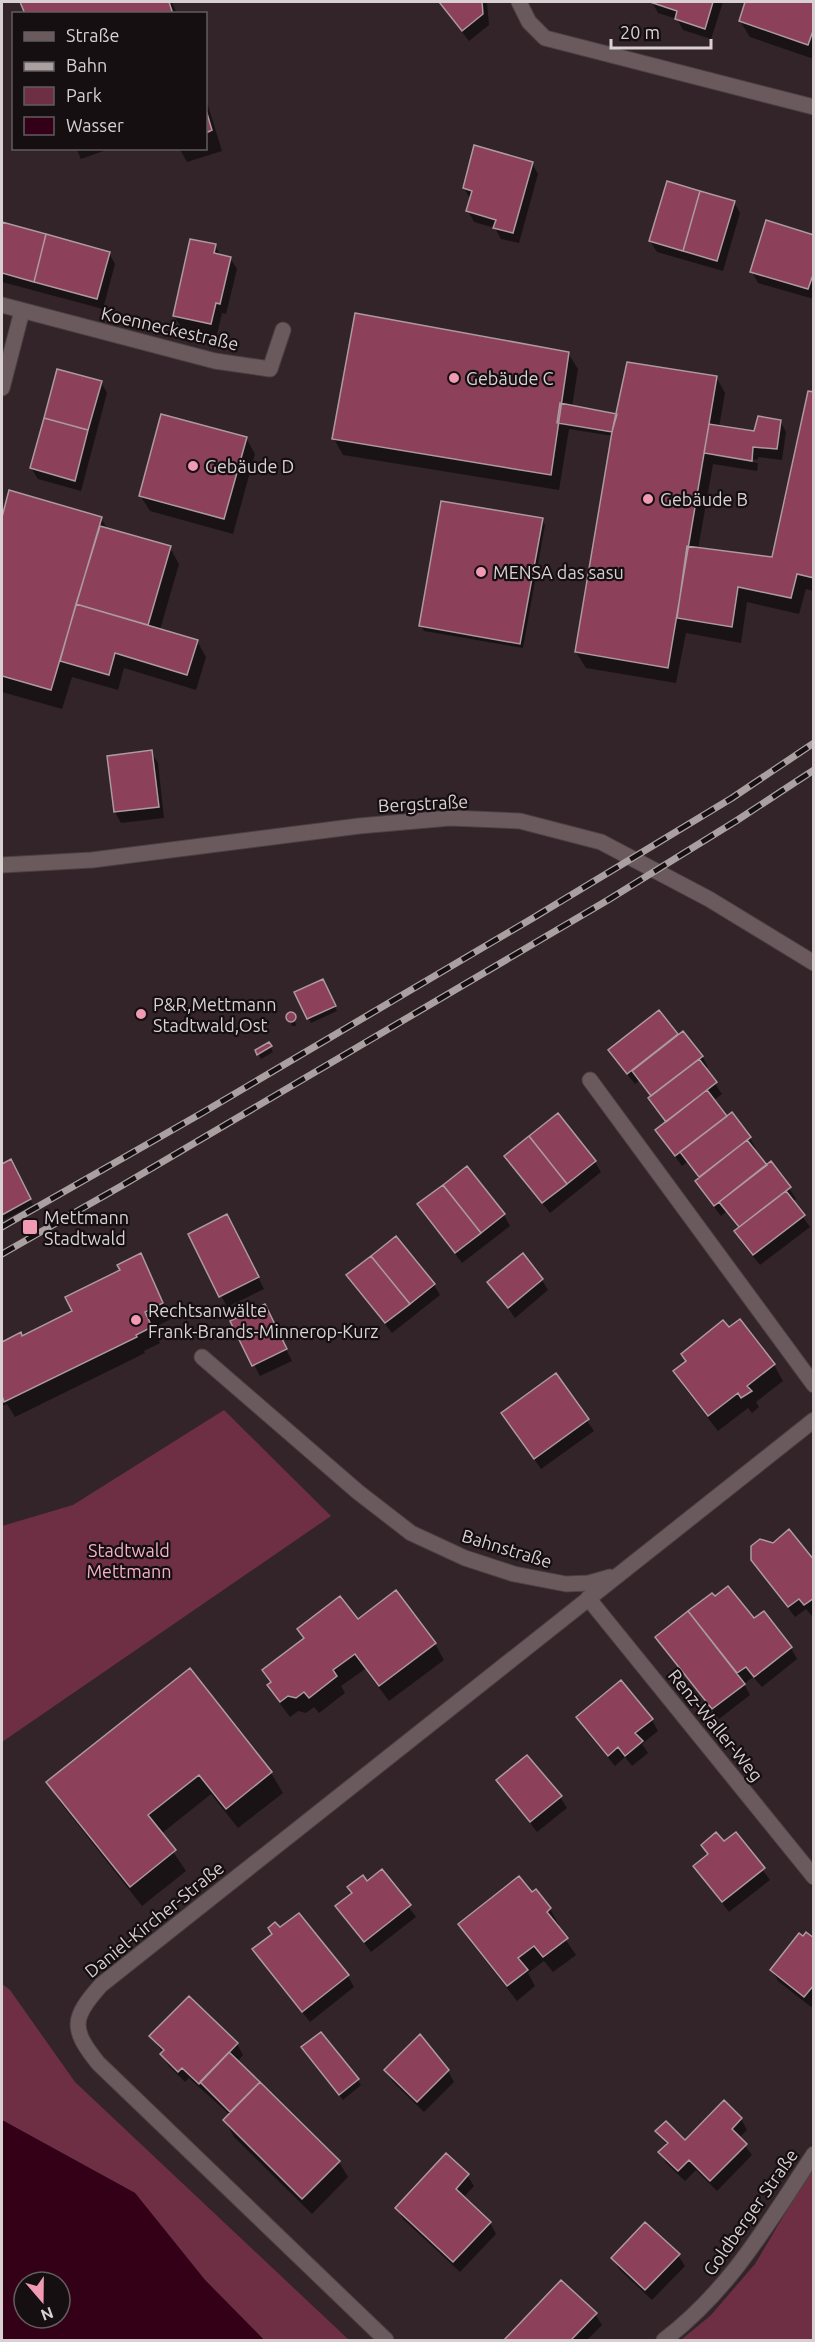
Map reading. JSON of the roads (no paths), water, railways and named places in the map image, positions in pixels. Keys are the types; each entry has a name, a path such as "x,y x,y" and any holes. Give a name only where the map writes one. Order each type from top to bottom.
{"street":[{"path":"519,2 529,22 544,38 813,107"},
{"name":"Koenneckestraße","path":"2,305 215,361 270,369 283,330"},
{"path":"2,388 22,311"},
{"name":"Bergstraße","path":"2,865 92,860 359,826 450,818 520,822 601,842 709,899 813,963"},
{"path":"590,1080 813,1385"},
{"name":"Bahnstraße","path":"202,1357 358,1492 411,1533 465,1558 514,1574 566,1584 589,1583 616,1575 813,1420"},
{"name":"Daniel-Kircher-Straße","path":"386,2340 98,2063 81,2040 78,2022 81,2011 101,1985 616,1575"},
{"name":"Renz-Waller-Weg","path":"588,1598 813,1877"},
{"name":"Goldberger Straße","path":"664,2340 692,2318 727,2283 813,2154"}],"water":[{"path":"2,2120 135,2193 205,2280 264,2340 2,2340"}],"railway":[{"path":"2,1227 202,1113 533,918 732,798 814,743"},
{"path":"2,1254 608,900 814,770"}],"place":[{"name":"Gebäude C","path":"454,378"},
{"name":"Gebäude D","path":"193,466"},
{"name":"Gebäude B","path":"648,499"},
{"name":"MENSA das sasu","path":"481,572"},
{"name":"P&R,Mettmann Stadtwald,Ost","path":"141,1014"},
{"name":"Mettmann Stadtwald","path":"30,1227"},
{"name":"Rechtsanwälte Frank-Brands-Minnerop-Kurz","path":"136,1320"}],"park label":[{"name":"Stadtwald Mettmann","path":"129,1560"}]}
